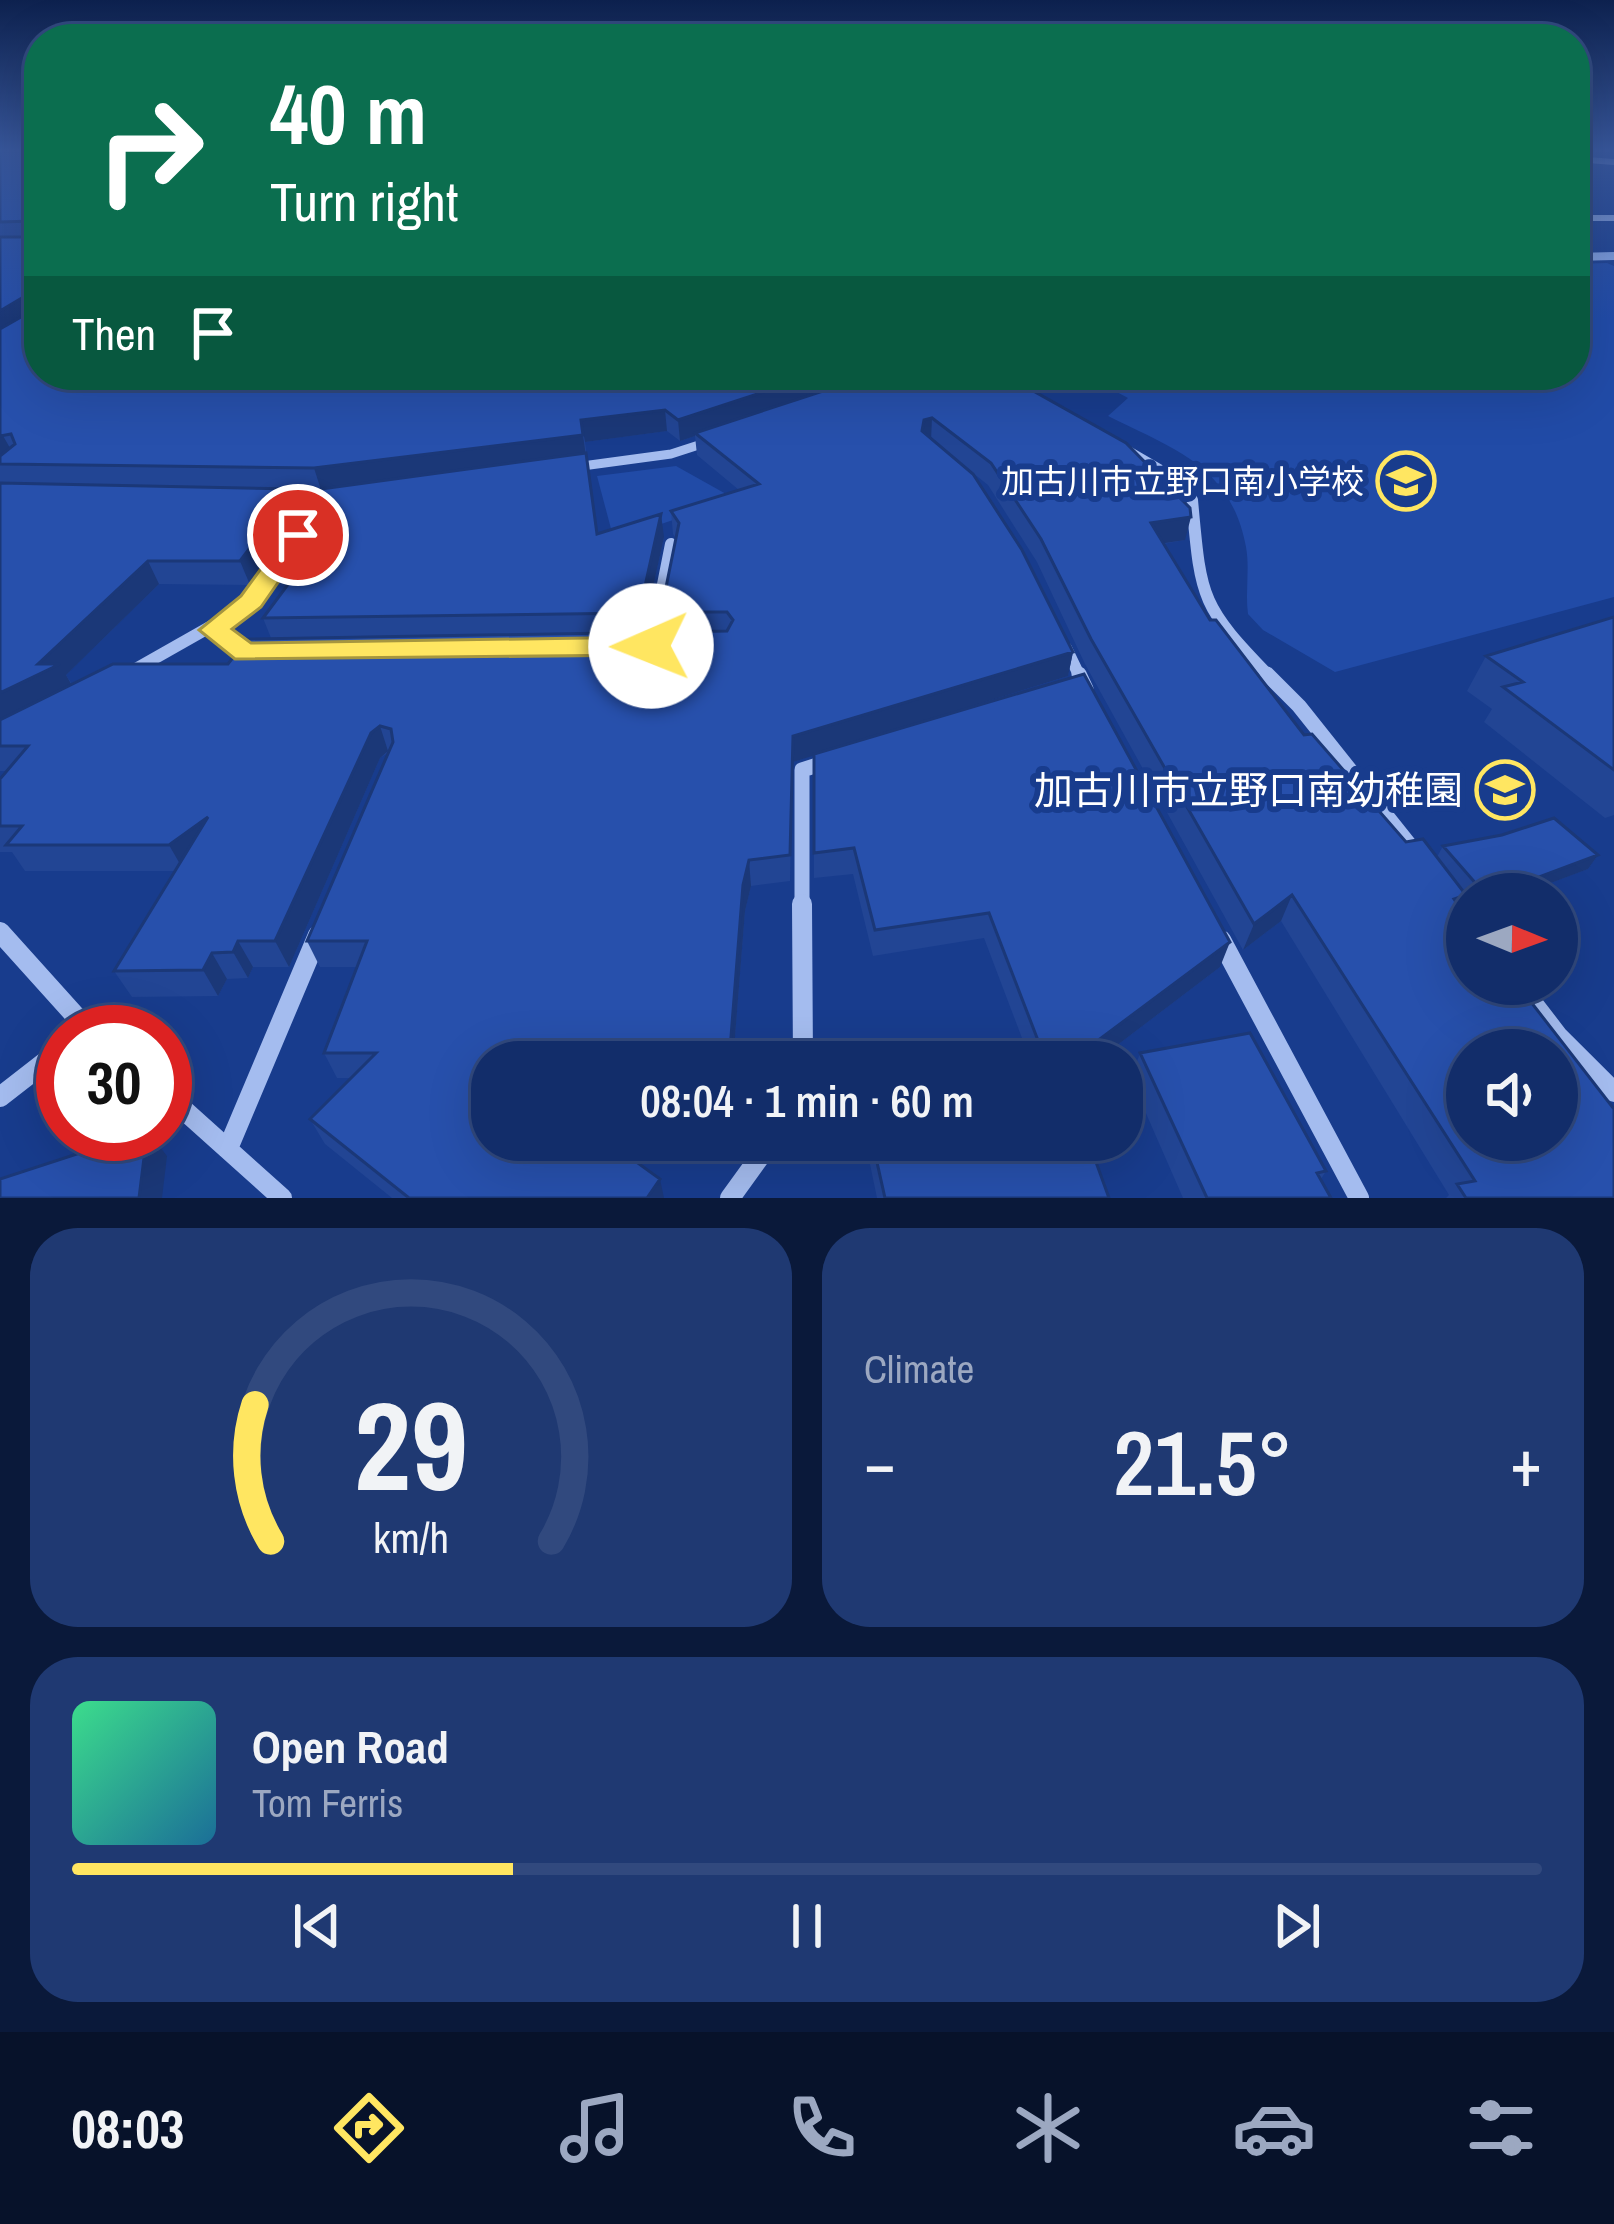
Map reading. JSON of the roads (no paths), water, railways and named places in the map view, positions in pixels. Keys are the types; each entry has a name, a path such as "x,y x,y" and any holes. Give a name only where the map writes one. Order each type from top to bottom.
{"street":[{"path":"555,470 671,454 713,440"},
{"path":"1112,442 1172,476 1192,500 1200,585 1218,623 1299,706 1424,864"},
{"path":"651,646 671,544"},
{"path":"128,674 213,630 251,602 287,551"},
{"path":"1056,626 1095,705"},
{"path":"213,630 245,653 269,652"},
{"path":"627,646 669,646"},
{"path":"1062,691 1084,684"},
{"path":"803,1041 802,770 845,757"},
{"path":"230,1146 328,912"},
{"path":"1216,931 1359,1198"},
{"path":"0,932 64,1005"},
{"path":"1534,1005 1614,1092"},
{"path":"0,1097 36,1069"},
{"path":"192,1115 282,1198"},
{"path":"730,1198 757,1161"}],"waterway":[{"path":"1590,257 1614,256"}],"place":[{"name":"加古川市立野口南小学校","path":"1406,481"},
{"name":"加古川市立野口南幼稚園","path":"1505,790"}]}
